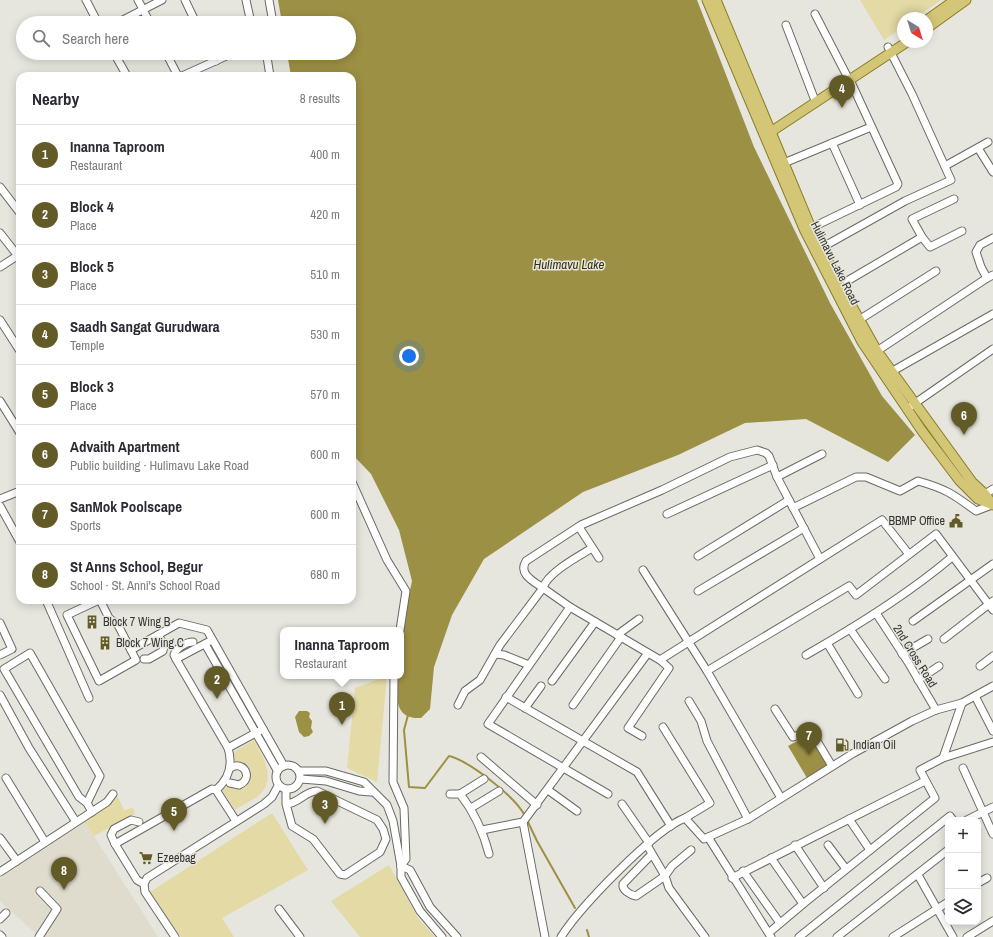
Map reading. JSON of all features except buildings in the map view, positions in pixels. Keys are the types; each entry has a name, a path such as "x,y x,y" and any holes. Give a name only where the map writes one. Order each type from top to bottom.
{"main road":[{"name":"Hulimavu Lake Road","path":"707,0 766,131 784,163 811,228 862,342 972,482 989,492 993,505"},
{"name":"Hulimavu Lake Road","path":"716,0 805,231 837,287 959,480 978,499 993,505"},
{"path":"933,16 955,0"},
{"path":"933,24 966,0"},
{"path":"890,50 897,43"},
{"path":"766,131 897,47"},
{"path":"766,131 814,98 848,78"}],"street":[{"path":"86,0 94,16"},
{"path":"138,0 146,16"},
{"path":"131,16 162,0"},
{"path":"185,0 193,16"},
{"path":"246,0 249,16"},
{"path":"269,0 272,16"},
{"path":"811,228 896,187 898,184 848,78 815,14"},
{"path":"786,25 814,98"},
{"path":"821,248 905,201 951,180 912,94 890,50"},
{"path":"118,60 125,72"},
{"path":"170,60 176,72"},
{"path":"268,60 270,72"},
{"path":"191,72 216,61"},
{"path":"784,163 871,127"},
{"path":"945,166 988,142"},
{"path":"832,143 860,205"},
{"path":"978,148 993,172"},
{"path":"0,187 16,208"},
{"path":"954,199 912,219 922,237 930,247 962,231"},
{"path":"0,233 16,252"},
{"path":"837,287 922,237"},
{"path":"877,351 990,276 981,268 976,252 980,245 993,238"},
{"path":"0,267 16,257"},
{"path":"859,320 936,271"},
{"path":"891,372 993,314"},
{"path":"0,320 16,345"},
{"path":"911,406 993,349"},
{"path":"0,401 16,427"},
{"path":"642,736 628,728 669,668 660,660 570,607 529,579 523,570 523,566 526,561 579,527 662,490 730,457 745,452 762,451 769,456 776,477 820,560"},
{"path":"776,477 822,454"},
{"path":"667,514 773,465"},
{"path":"793,508 856,477 866,477 900,491 918,481 938,487 953,494 976,511 993,505"},
{"path":"356,491 387,560 406,591 400,627"},
{"path":"0,499 16,492"},
{"path":"698,556 789,500"},
{"path":"0,506 16,535"},
{"path":"660,660 690,643 882,520 908,554"},
{"path":"579,527 599,558"},
{"path":"698,591 804,528"},
{"path":"707,671 848,586 856,595 936,534 970,580 992,605 944,639"},
{"path":"458,705 465,691 480,680 495,654 543,588 544,584 558,571 592,548"},
{"path":"806,655 876,613 920,584 952,557"},
{"path":"913,622 993,564"},
{"path":"643,570 707,671 781,798"},
{"path":"48,604 89,698"},
{"path":"91,604 67,615 99,681 136,660 118,625 109,618 102,604"},
{"path":"570,607 488,724 608,794"},
{"name":"2nd Cross Road","path":"876,613 936,710"},
{"path":"573,705 619,636 639,619"},
{"path":"552,681 595,622"},
{"path":"0,623 12,649 0,655"},
{"path":"131,650 178,623 207,630 284,766"},
{"path":"850,629 885,679"},
{"path":"144,659 149,660 162,651 164,645 158,635"},
{"path":"902,654 928,639"},
{"path":"176,660 212,640"},
{"path":"116,844 212,789 216,790 227,778 230,768 228,748 174,655 176,650 188,642 193,642"},
{"path":"827,643 858,694"},
{"path":"205,644 277,770 275,778 278,786"},
{"path":"86,803 100,776 30,653 4,669 79,797 86,803 92,812"},
{"path":"482,830 525,820 648,653"},
{"path":"495,654 504,655 529,664"},
{"path":"980,666 993,656"},
{"path":"918,680 939,666"},
{"path":"394,679 393,782 404,808 406,859 402,866"},
{"path":"526,708 541,686"},
{"path":"685,818 704,840 748,819 832,766 912,721 936,710 962,703 993,688"},
{"path":"0,695 29,748 76,822"},
{"path":"975,696 993,731"},
{"path":"506,697 637,772 671,826"},
{"path":"689,701 701,721 707,741 748,819"},
{"path":"943,758 962,703"},
{"path":"775,709 794,737 812,731 832,766"},
{"path":"561,937 583,909 648,844 671,826 710,803 663,727"},
{"path":"228,748 263,729"},
{"path":"708,837 732,878 771,934 780,923 935,798 920,770 943,758 993,742"},
{"path":"481,757 537,805"},
{"path":"230,768 236,765 242,766 246,771 247,777 244,782 239,785 230,783"},
{"path":"277,770 284,766 292,766 299,771 326,771 364,782 371,792 387,805 393,821 402,866 401,877 420,911 442,937"},
{"path":"964,768 993,834"},
{"path":"278,786 290,789 297,786 300,779 299,771"},
{"path":"6,778 45,842"},
{"path":"300,779 326,781 359,791 371,792"},
{"path":"450,794 460,794 484,779"},
{"path":"732,878 743,871 925,780"},
{"path":"175,937 145,892 144,884 150,875 268,800 278,786"},
{"path":"289,804 311,792 322,793 377,820 385,834 384,845 380,852 345,875 340,874 313,839 292,826 289,804 290,789"},
{"path":"216,790 236,821"},
{"path":"548,790 577,811"},
{"path":"471,808 499,791"},
{"path":"0,872 107,802 113,794"},
{"path":"460,794 471,808 482,830 489,854"},
{"path":"622,804 648,844 665,876 669,888 705,937"},
{"path":"973,817 993,807"},
{"path":"849,819 870,850"},
{"path":"138,822 131,820 114,829 111,835 137,880 144,884"},
{"path":"525,820 545,937"},
{"path":"799,937 945,820"},
{"path":"0,838 17,861"},
{"path":"795,845 824,888"},
{"path":"828,845 846,869"},
{"path":"652,854 623,884 623,888 627,893 636,896 665,876 672,866 691,850"},
{"path":"837,937 945,852"},
{"path":"771,858 803,904"},
{"path":"402,866 410,870 419,890 430,907 457,937"},
{"path":"743,871 780,923"},
{"path":"918,875 953,937"},
{"path":"981,882 987,878"},
{"path":"39,937 57,909 40,891"},
{"path":"893,937 945,904"},
{"path":"279,909 300,937"},
{"path":"0,919 6,913"},
{"path":"967,937 993,921"}],"shaded area":[{"path":"860,0 941,0 924,12 897,12 897,31 884,40"},
{"path":"379,679 387,679 377,782 347,768 355,688"},
{"path":"254,740 267,768 267,782 264,789 257,797 235,810 222,790 227,785 235,789 242,789 247,785 250,780 251,773 249,767 244,763 235,761 234,752"},
{"path":"118,797 124,810 133,808 135,814 94,836 85,822"},
{"path":"272,813 308,870 222,918 234,937 181,937 150,892"},
{"path":"85,822 158,937 40,937 0,901 0,878"},
{"path":"389,865 418,918 435,937 360,937 331,901"}],"water":[{"name":"Hulimavu Lake","path":"278,0 697,0 754,147 830,303 882,396 915,435 888,462 806,419 745,423 678,455 583,492 484,559 452,615 434,667 430,709 421,718 412,718 406,715 401,711 397,699 397,684 398,679 404,679 404,627 402,627 412,581 399,530 371,474 356,458 356,72 290,72 288,60 356,60 356,16 281,16"},
{"path":"299,711 307,711 310,713 309,717 312,721 311,728 313,732 309,736 304,737 299,732 295,717"},
{"path":"810,734 829,765 807,778 788,746"}],"waterway":[{"path":"408,715 404,730 409,787 425,788 449,756 458,759 491,781 512,799 525,816"},
{"path":"527,820 537,841 575,908"},
{"path":"587,930 589,937"}],"place":[{"name":"Saadh Sangat Gurudwara","path":"842,108"},
{"name":"Advaith Apartment","path":"964,435"},
{"name":"BBMP Office","path":"956,521"},
{"name":"Block 7 Wing B","path":"92,622"},
{"name":"Block 7 Wing C","path":"105,643"},
{"name":"Block 4","path":"217,699"},
{"name":"Inanna Taproom","path":"342,725"},
{"name":"Indian Oil","path":"842,745"},
{"name":"SanMok Poolscape","path":"809,755"},
{"name":"Block 5","path":"325,824"},
{"name":"Block 3","path":"174,831"},
{"name":"Ezeebag","path":"146,858"},
{"name":"St Anns School, Begur","path":"64,890"}]}
